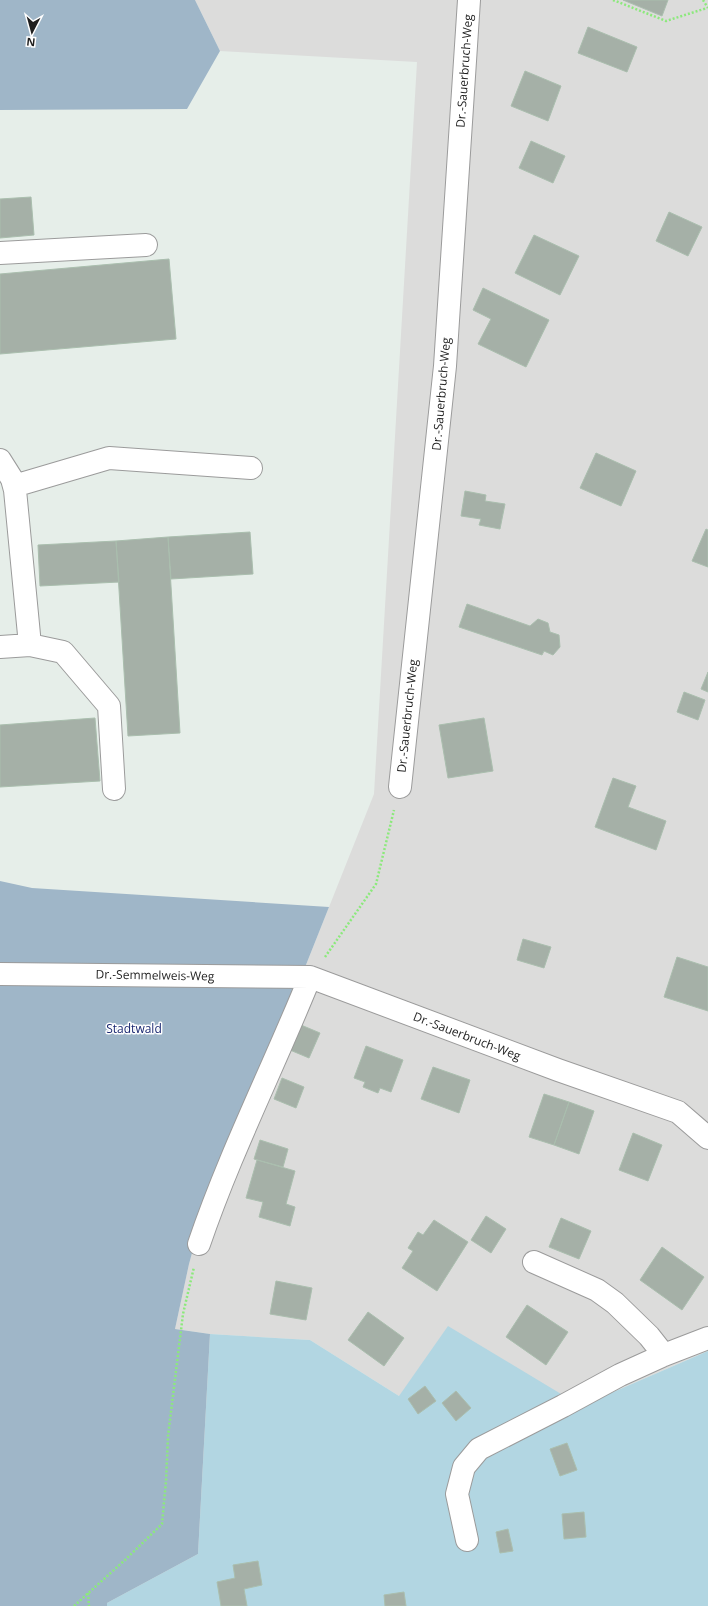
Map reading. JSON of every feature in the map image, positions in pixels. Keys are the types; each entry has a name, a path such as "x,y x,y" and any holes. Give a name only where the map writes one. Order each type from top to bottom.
{"street":[{"name":"Dr.-Sauerbruch-Weg","path":"400,787 444,366 469,0"},
{"path":"0,253 146,244"},
{"path":"14,486 109,458 251,468"},
{"path":"0,460 12,479 14,486 30,645"},
{"path":"0,647 30,645 63,652 109,706 114,789"},
{"name":"Dr.-Semmelweis-Weg","path":"0,974 310,977"},
{"name":"Dr.-Sauerbruch-Weg","path":"310,977 558,1070 678,1112 708,1138"},
{"path":"199,1244 223,1179 287,1035 310,977"},
{"path":"534,1262 597,1290 615,1303 649,1336 664,1355"},
{"path":"467,1540 457,1494 464,1467 479,1449 620,1375 664,1355 708,1338"}],"path":[{"path":"613,0 666,21 708,8 703,0"},
{"path":"310,977 376,884 400,787"},
{"path":"74,1606 162,1524 169,1428 183,1314 199,1244"},
{"path":"88,1593 89,1606"}],"shaded area":[{"path":"195,0 708,0 708,1351 581,1406 399,1396 310,1340 210,1334 175,1329 189,1264 208,1195 292,1000 374,794 417,62 220,51"},
{"path":"448,1326 581,1406 708,1351 708,1606 107,1606 107,1603 198,1554 210,1334 310,1340 399,1396"}],"green space":[{"path":"0,0 195,0 220,51 187,109 0,110"},
{"name":"Stadtwald","path":"0,881 32,888 329,907 292,1000 208,1195 189,1264 175,1329 210,1334 198,1554 107,1603 107,1606 0,1606"}],"building":[{"path":"623,0 668,0 662,16"},
{"path":"588,27 637,47 627,72 578,53"},
{"path":"525,71 561,86 548,121 511,106"},
{"path":"531,141 565,156 553,183 519,168"},
{"path":"31,197 34,235 0,238 0,199"},
{"path":"669,212 702,227 688,256 656,241"},
{"path":"534,235 579,256 560,295 515,273"},
{"path":"169,259 176,339 0,354 0,274"},
{"path":"483,288 549,320 526,367 478,344 491,319 473,310"},
{"path":"596,453 636,471 621,506 580,488"},
{"path":"465,491 486,495 485,501 505,504 500,529 479,525 481,519 461,516"},
{"path":"706,529 708,530 708,567 692,561"},
{"path":"250,532 253,574 171,579 168,537"},
{"path":"168,537 180,733 128,736 116,541"},
{"path":"116,541 119,582 40,586 38,545"},
{"path":"467,604 530,626 538,619 548,623 550,632 559,635 560,647 553,655 544,651 542,655 459,627"},
{"path":"708,672 708,692 701,689"},
{"path":"684,692 705,700 698,720 677,712"},
{"path":"95,718 100,781 0,787 0,725"},
{"path":"484,718 493,771 448,778 439,725"},
{"path":"613,778 636,786 628,807 666,821 656,850 595,827"},
{"path":"523,939 551,947 544,968 517,960"},
{"path":"677,957 708,967 708,1011 664,997"},
{"path":"301,1025 320,1033 309,1058 290,1050"},
{"path":"366,1046 403,1060 391,1092 380,1088 378,1093 363,1087 365,1082 354,1078"},
{"path":"433,1067 470,1080 459,1113 421,1099"},
{"path":"282,1078 304,1087 296,1108 274,1099"},
{"path":"544,1094 569,1102 554,1145 529,1137"},
{"path":"569,1102 594,1111 579,1154 554,1145"},
{"path":"633,1133 662,1145 648,1181 619,1170"},
{"path":"260,1140 288,1149 283,1167 254,1159"},
{"path":"257,1160 295,1171 286,1204 295,1207 290,1226 259,1217 263,1202 246,1198"},
{"path":"486,1216 506,1229 491,1253 471,1240"},
{"path":"561,1218 591,1231 579,1259 549,1247"},
{"path":"434,1220 468,1242 437,1291 402,1268 413,1251 408,1248 418,1232 423,1235"},
{"path":"662,1247 704,1277 682,1310 640,1280"},
{"path":"276,1281 312,1288 306,1320 270,1314"},
{"path":"527,1305 568,1332 546,1365 506,1337"},
{"path":"368,1312 404,1338 384,1366 348,1340"},
{"path":"425,1386 436,1401 418,1414 408,1399"},
{"path":"456,1391 471,1408 456,1421 442,1403"},
{"path":"567,1443 577,1470 560,1476 550,1449"},
{"path":"584,1512 586,1537 564,1539 562,1514"},
{"path":"508,1529 513,1551 500,1553 496,1532"},
{"path":"258,1561 262,1585 244,1589 247,1606 221,1606 217,1582 235,1578 233,1565"},
{"path":"404,1592 406,1606 385,1606 384,1595"}]}
